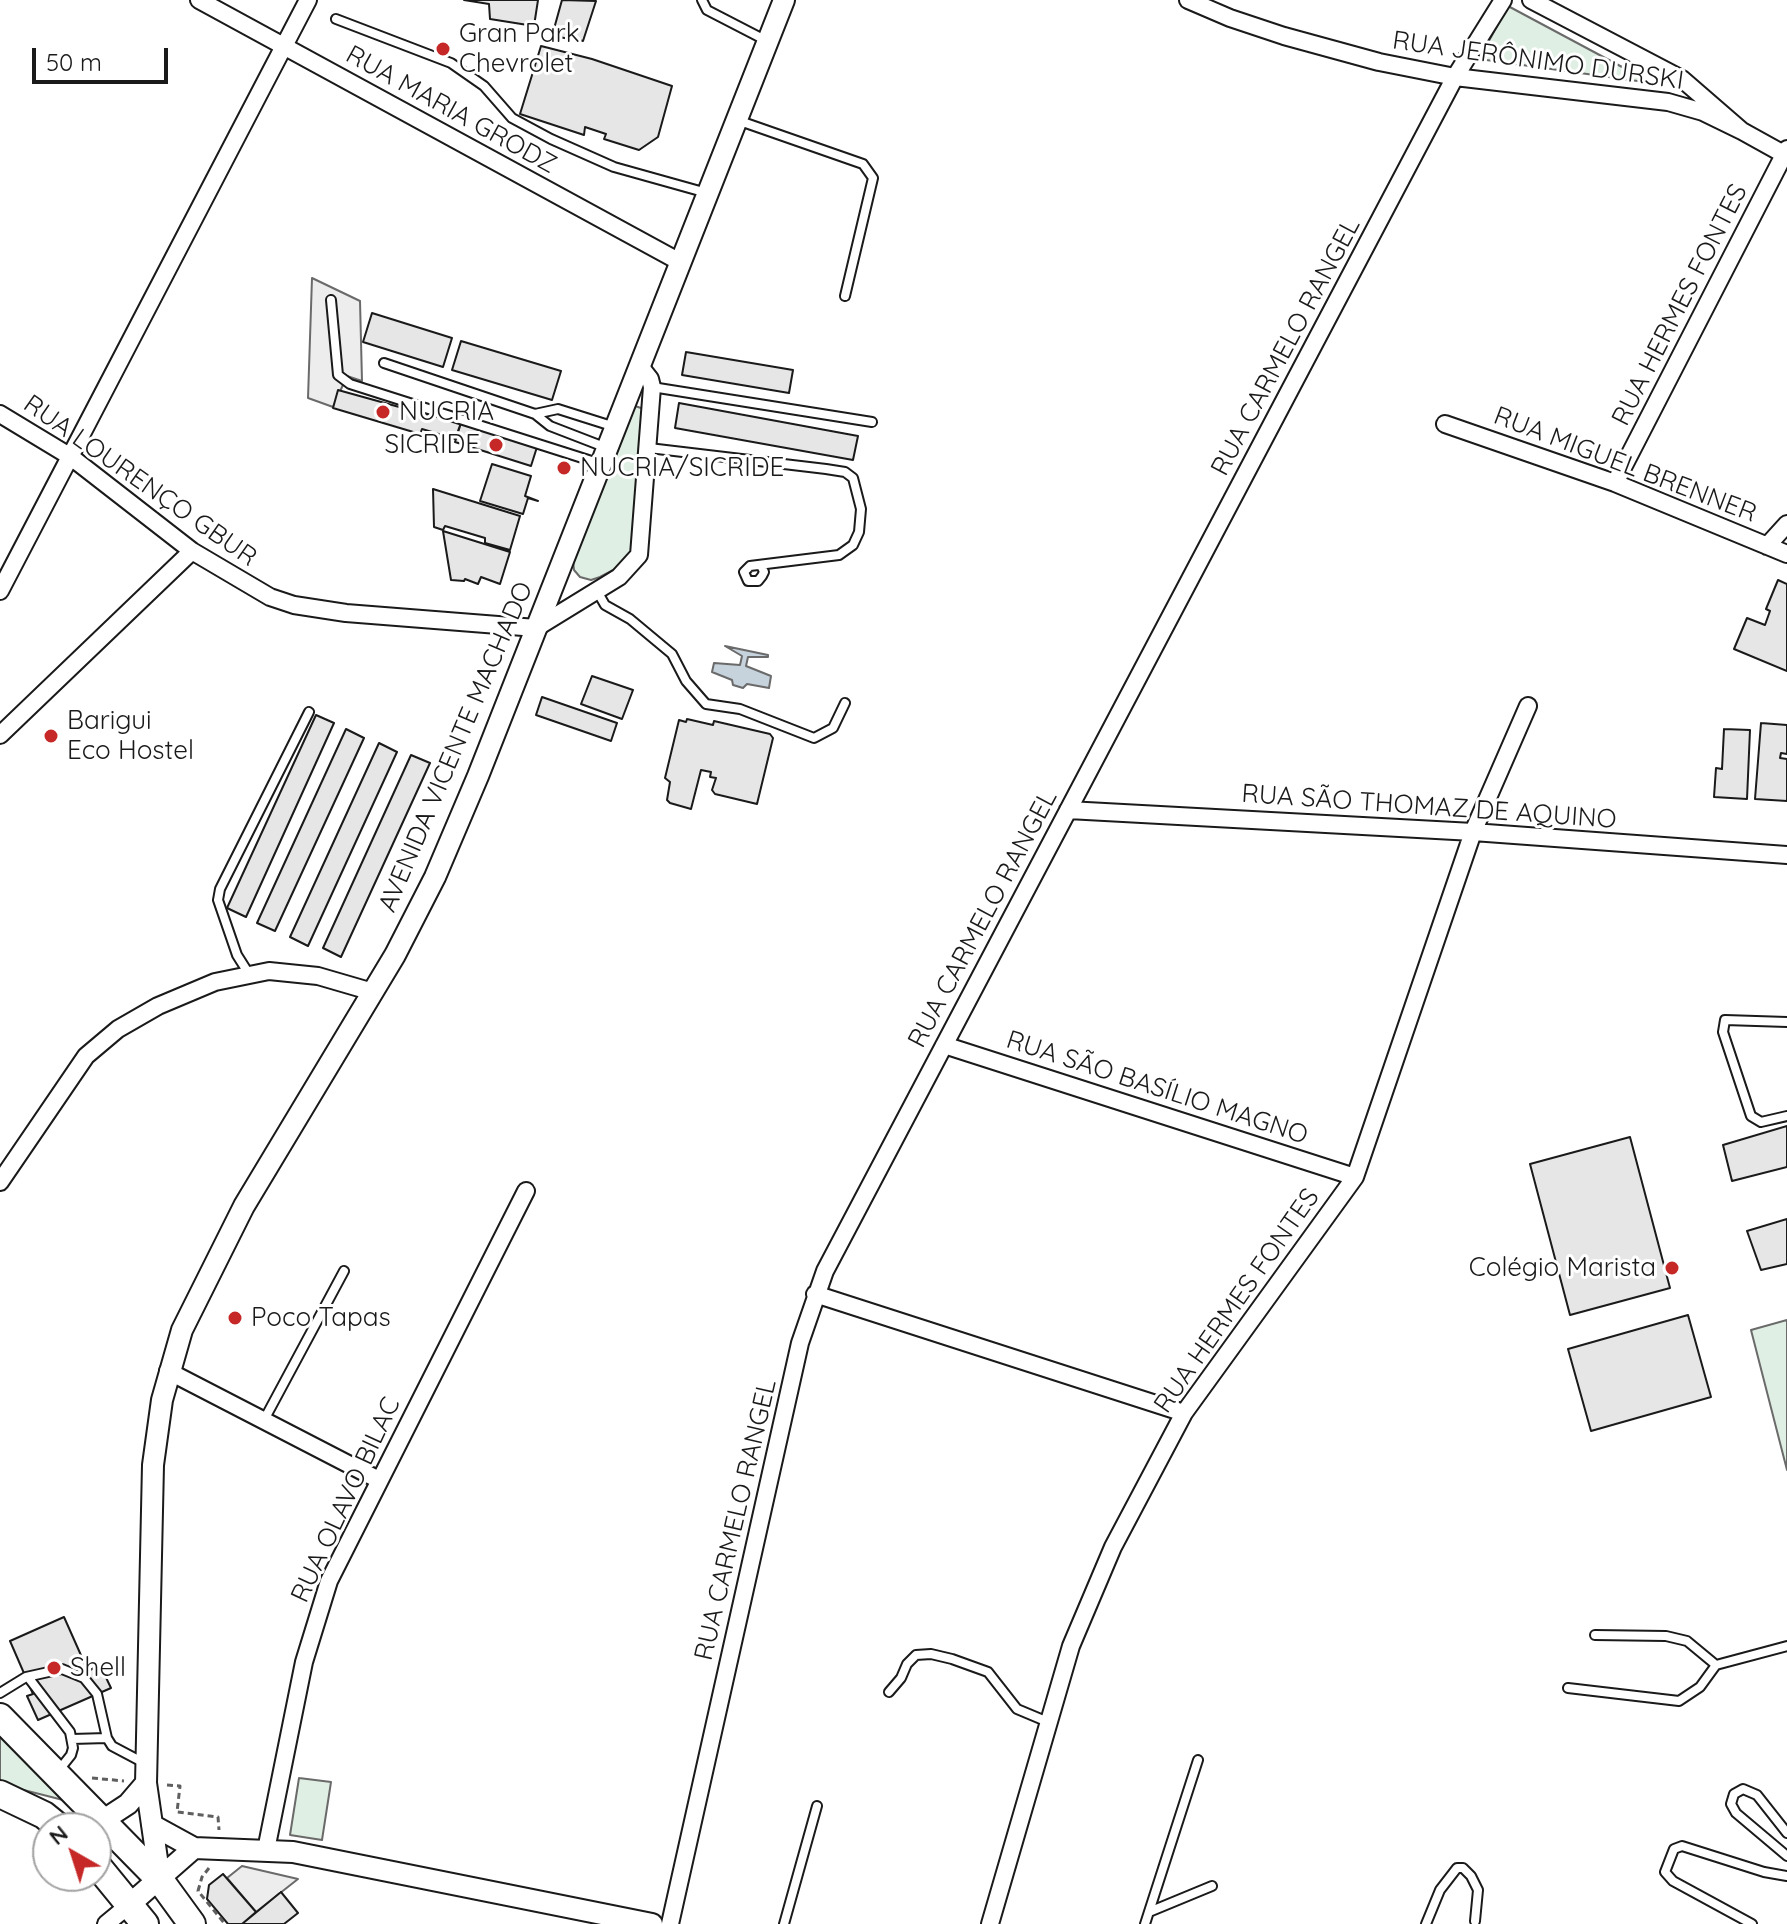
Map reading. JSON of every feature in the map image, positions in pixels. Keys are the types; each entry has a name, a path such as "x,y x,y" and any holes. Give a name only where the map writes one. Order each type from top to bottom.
{"main road":[{"path":"0,1717 93,1812"},
{"path":"0,1794 37,1812"},
{"path":"112,1831 160,1880 192,1924"},
{"path":"112,1884 137,1914"}],"street":[{"name":"RUA MARIA GRODZ","path":"199,0 680,262"},
{"path":"0,591 308,0"},
{"name":"AVENIDA VICENTE MACHADO","path":"160,1880 147,1774 153,1465 168,1371 182,1330 218,1254 417,914 459,823 784,0"},
{"name":"RUA JERÔNIMO DURSKI","path":"1188,0 1284,36 1379,62 1455,77 1668,102 1703,112 1742,131"},
{"name":"RUA CARMELO RANGEL","path":"670,1924 800,1343 815,1294 839,1243 1455,77 1503,0"},
{"path":"1531,0 1682,79 1742,131 1786,153"},
{"path":"1668,102 1682,79"},
{"name":"RUA HERMES FONTES","path":"1615,483 1786,153"},
{"path":"536,628 626,572 639,555 652,387 639,365"},
{"name":"RUA LOURENÇO GBUR","path":"0,414 71,457 192,551 250,587 294,605 346,613 536,628"},
{"name":"RUA MIGUEL BRENNER","path":"1445,424 1615,483 1787,554"},
{"path":"1767,546 1787,524"},
{"path":"0,735 192,551"},
{"name":"RUA HERMES FONTES","path":"990,1924 1071,1646 1113,1547 1184,1413 1355,1177 1473,832 1528,706"},
{"name":"RUA SÃO THOMAZ DE AQUINO","path":"1068,810 1473,832 1787,855"},
{"path":"0,1182 70,1077 101,1040 184,993 249,974 293,971 373,992"},
{"name":"RUA SÃO BASÍLIO MAGNO","path":"944,1045 1355,1177"},
{"name":"RUA OLAVO BILAC","path":"266,1850 293,1709 315,1619 329,1581 526,1191"},
{"path":"815,1294 1184,1413"},
{"path":"168,1371 379,1480"},
{"path":"112,1814 128,1804 147,1774"},
{"path":"152,1825 194,1848 293,1852 652,1924"},
{"path":"106,1924 137,1914 160,1880 194,1848"}],"lane":[{"path":"702,0 707,10 768,41"},
{"path":"336,19 451,63 484,86 512,118 551,139 614,167 708,193"},
{"path":"737,120 863,164 873,178 845,296"},
{"path":"331,300 338,375 350,384 604,456"},
{"path":"384,363 535,414 550,426 604,456"},
{"path":"652,387 872,422"},
{"path":"535,414 558,409 615,427"},
{"path":"649,448 845,472 853,478 861,509 859,532 853,545 839,555 761,565"},
{"path":"596,591 605,605 630,619 672,654 686,681 706,704 740,709 814,738 833,728 845,703"},
{"path":"249,974 237,955 218,900 220,889 309,712"},
{"path":"1787,1022 1725,1020 1723,1032 1751,1116 1761,1122 1787,1116"},
{"path":"264,1420 344,1271"},
{"path":"1595,1635 1666,1636 1687,1641 1716,1665"},
{"path":"1568,1688 1679,1701 1700,1687 1716,1665 1787,1646"},
{"path":"889,1692 916,1655 931,1654 988,1672 1017,1709 1049,1722"},
{"path":"0,1693 28,1677 62,1669 84,1678 97,1694 107,1738 147,1774"},
{"path":"28,1677 57,1712 72,1739 71,1755 56,1774"},
{"path":"72,1739 107,1738"},
{"path":"1145,1924 1198,1760"},
{"path":"1787,1833 1757,1795 1743,1789 1734,1794 1731,1804 1736,1813 1787,1856"},
{"path":"784,1924 817,1806"},
{"path":"1752,1924 1673,1881 1665,1872 1674,1849 1682,1846 1764,1872 1787,1876"},
{"path":"1426,1924 1440,1890 1457,1868 1463,1868 1471,1876 1478,1890 1475,1921"},
{"path":"1149,1912 1212,1886"}],"green space":[{"path":"1508,6 1652,83 1479,59"},
{"path":"635,406 644,409 633,551 619,567 600,577 591,580 580,577 574,570 573,560 630,410"},
{"path":"1787,1320 1787,1470 1751,1330"},
{"path":"0,1728 67,1801 0,1784"},
{"path":"299,1778 331,1782 322,1840 290,1835"}],"shaded area":[{"path":"312,278 360,301 362,381 347,376 333,407 308,398"},
{"path":"725,646 768,655 748,657 746,666 771,676 769,688 747,684 743,688 712,672 714,663 740,665 742,656"},
{"path":"242,1866 298,1879 256,1912 227,1878"}],"building":[{"path":"464,0 538,0 534,26 490,19 489,4"},
{"path":"562,0 596,1 583,41 552,36"},
{"path":"541,46 592,59 672,86 658,137 639,150 604,139 606,134 585,127 584,135 520,114"},
{"path":"372,313 452,338 443,367 363,342"},
{"path":"461,341 561,371 552,400 452,370"},
{"path":"686,352 793,370 789,393 682,375"},
{"name":"NUCRIA","path":"338,390 428,415 429,410 462,420 455,439 422,429 420,434 333,408"},
{"path":"679,403 858,436 853,460 675,428"},
{"name":"SICRIDE","path":"461,423 537,447 531,466 455,442"},
{"path":"492,464 531,476 525,496 538,501 528,498 523,514 480,501"},
{"path":"433,489 520,516 510,550 485,543 485,538 445,526 443,530 434,527"},
{"path":"443,531 510,552 500,584 481,577 478,584 465,579 451,580"},
{"path":"1778,580 1787,584 1787,671 1734,649 1747,618 1765,625 1770,611 1766,609"},
{"path":"592,676 633,690 622,719 581,704"},
{"path":"542,697 617,723 611,741 536,715"},
{"path":"316,715 334,723 246,917 227,908"},
{"path":"687,719 713,725 714,721 770,734 773,738 757,804 715,794 712,790 716,778 710,777 711,772 701,770 691,809 667,800 670,782 665,778 679,720 686,722"},
{"path":"1761,723 1787,725 1787,754 1781,753 1780,758 1787,759 1787,801 1755,799"},
{"path":"346,729 364,738 275,931 257,923"},
{"path":"1724,729 1750,730 1747,799 1714,797 1716,768 1722,769"},
{"path":"379,743 397,752 308,946 290,937"},
{"path":"411,755 430,763 341,957 323,948"},
{"path":"1787,1126 1787,1167 1732,1181 1723,1145"},
{"path":"1630,1137 1670,1288 1570,1315 1530,1164"},
{"path":"1787,1219 1787,1264 1761,1270 1747,1231"},
{"path":"1688,1315 1711,1397 1591,1431 1568,1349"},
{"name":"Shell","path":"64,1617 88,1671 100,1665 111,1688 38,1720 27,1696 33,1694 10,1641"},
{"path":"223,1874 256,1912 242,1924 228,1924 207,1899 209,1885"},
{"path":"281,1892 298,1913 284,1924 242,1924"}],"place":[{"name":"Gran Park Chevrolet","path":"443,49"},
{"name":"NUCRIA","path":"383,412"},
{"name":"SICRIDE","path":"496,445"},
{"name":"NUCRIA/SICRIDE","path":"564,468"},
{"name":"Barigui Eco Hostel","path":"51,736"},
{"name":"Colégio Marista","path":"1672,1268"},
{"name":"Poco Tapas","path":"235,1318"},
{"name":"Shell","path":"54,1668"}]}
